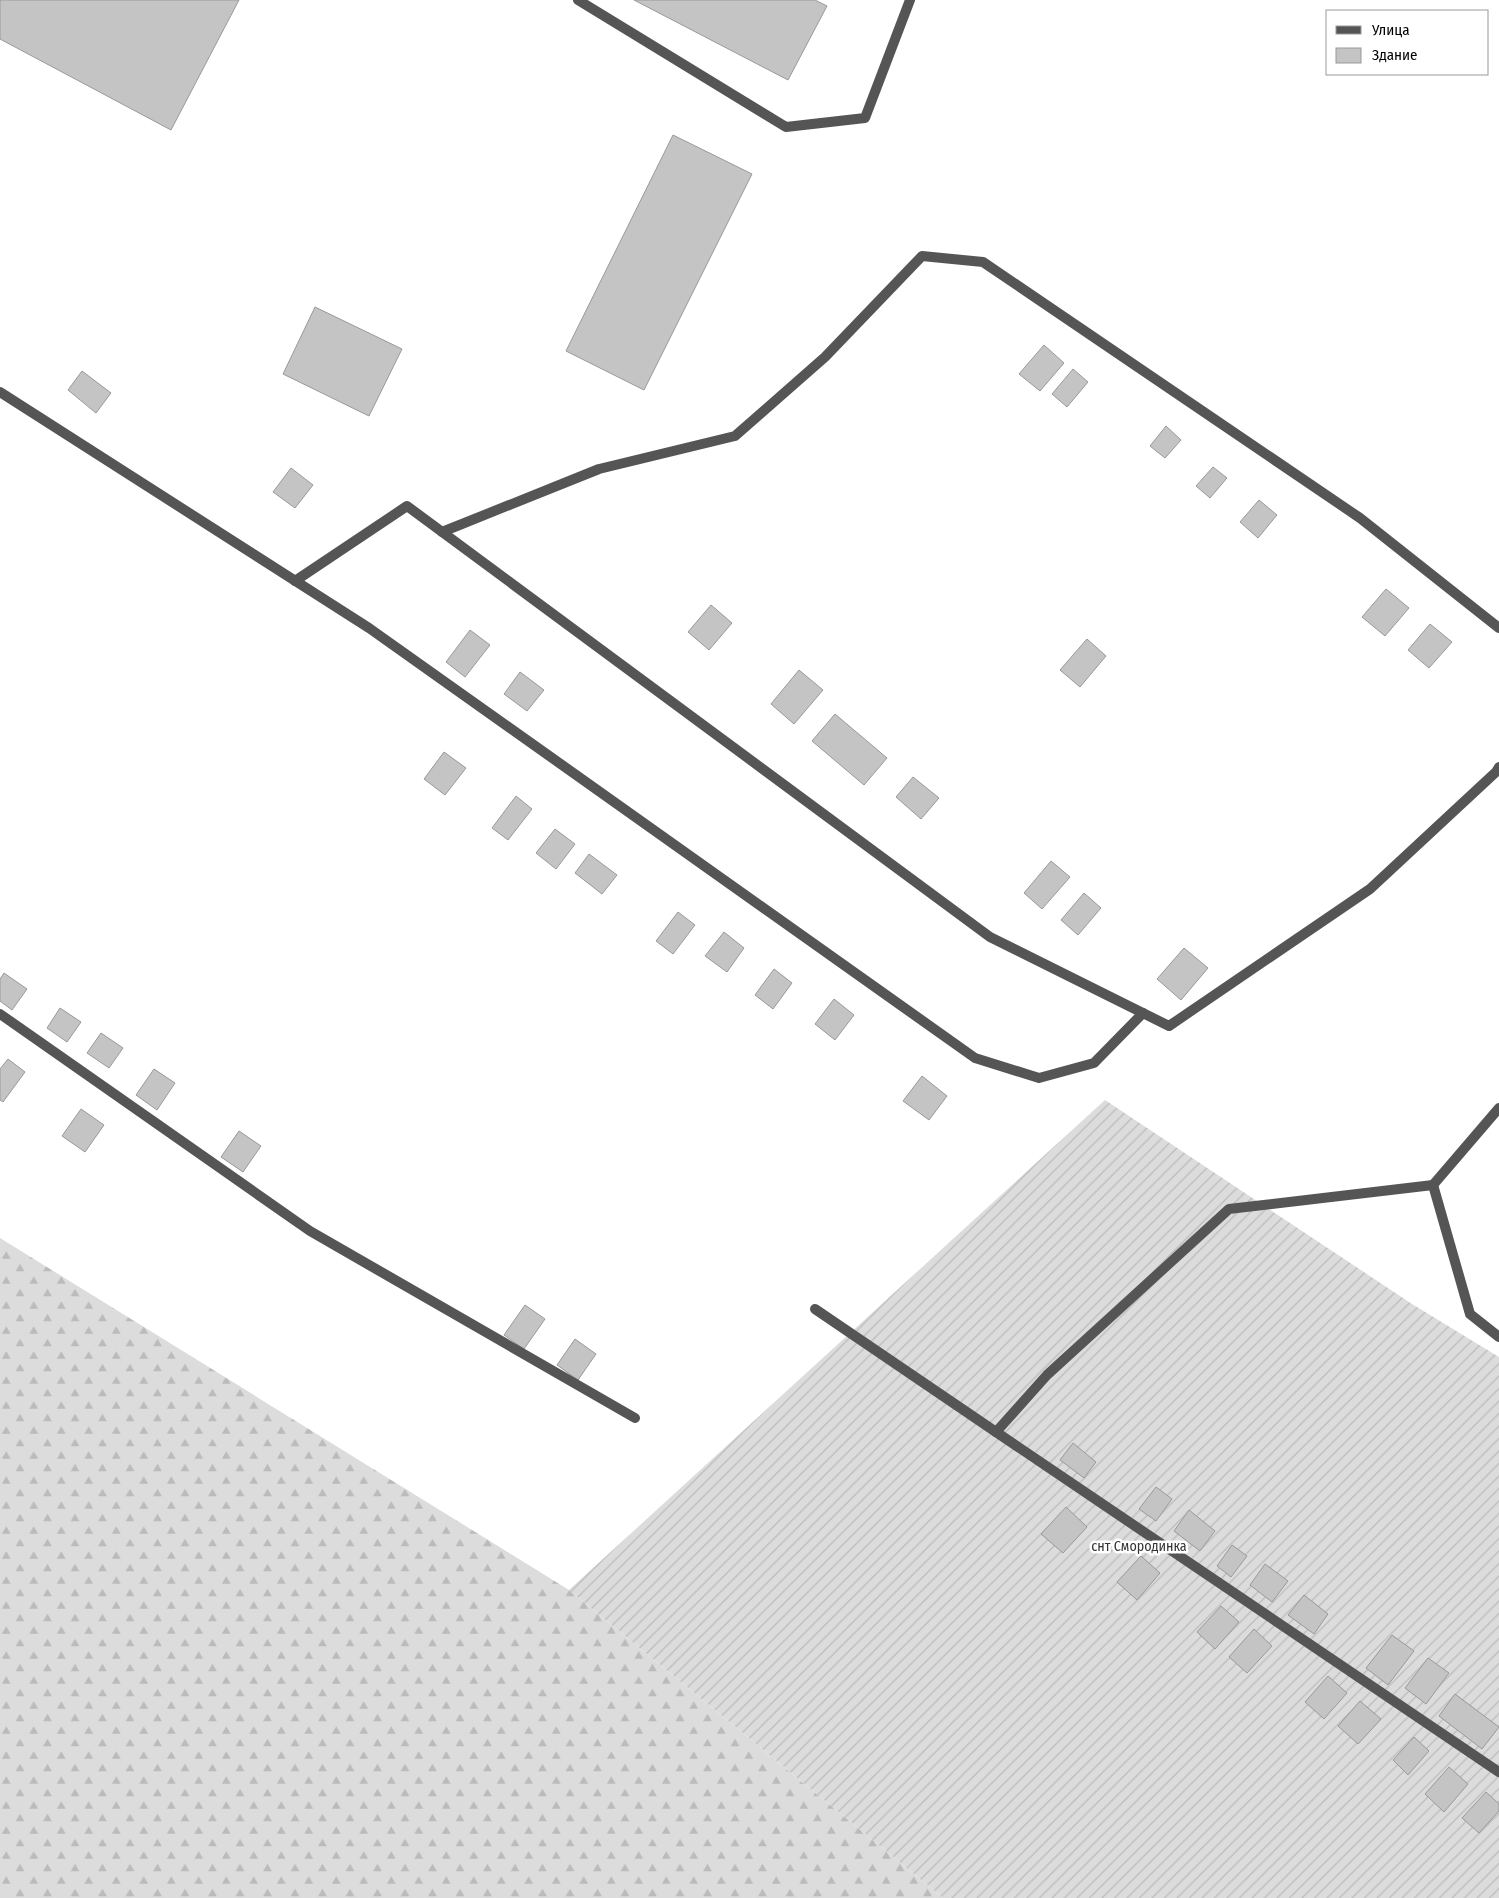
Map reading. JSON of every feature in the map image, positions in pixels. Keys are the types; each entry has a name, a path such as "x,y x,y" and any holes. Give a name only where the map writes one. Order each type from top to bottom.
{"street":[{"path":"578,0 786,127 865,118 910,0"},
{"path":"442,532 599,469 735,436 825,357 922,256 983,262 1360,518 1499,628"},
{"path":"0,392 377,634 975,1058 1039,1078 1048,1076 1094,1063 1143,1013"},
{"path":"295,581 407,506 990,936 1169,1026 1370,889 1496,772 1499,767"},
{"path":"0,1014 310,1231 635,1418"},
{"path":"996,1432 1047,1375 1228,1209 1433,1185 1499,1108"},
{"path":"1433,1185 1470,1314 1499,1337"},
{"path":"815,1310 1499,1772"}],"green space":[{"name":"снт Смородинка","path":"1105,1100 1412,1304 1499,1357 1499,1898 943,1898 569,1590"},
{"path":"0,1238 569,1590 943,1898 0,1898"}],"building":[{"path":"0,0 239,0 171,130 0,39"},
{"path":"634,0 815,0 827,6 788,80"},
{"path":"673,135 752,174 644,390 566,351"},
{"path":"315,307 402,349 369,416 283,374"},
{"path":"1044,345 1064,363 1040,391 1019,374"},
{"path":"1073,369 1088,382 1067,407 1052,394"},
{"path":"82,371 111,393 96,413 68,390"},
{"path":"1166,426 1181,440 1165,458 1150,446"},
{"path":"1213,467 1227,478 1210,498 1196,486"},
{"path":"291,468 313,485 295,508 273,492"},
{"path":"1259,500 1277,515 1258,538 1240,522"},
{"path":"1386,589 1409,608 1385,636 1362,617"},
{"path":"711,605 732,623 709,650 688,632"},
{"path":"1430,624 1452,642 1429,668 1408,650"},
{"path":"470,630 490,645 465,677 446,662"},
{"path":"1087,639 1106,656 1080,687 1060,670"},
{"path":"799,670 823,690 794,724 771,704"},
{"path":"520,672 544,690 527,711 504,694"},
{"path":"835,714 887,758 864,785 812,741"},
{"path":"444,752 466,768 445,795 424,779"},
{"path":"913,777 939,798 921,819 896,797"},
{"path":"516,796 532,809 508,840 492,828"},
{"path":"555,829 575,844 556,869 536,853"},
{"path":"589,854 617,875 602,894 575,873"},
{"path":"1051,861 1070,877 1042,909 1024,893"},
{"path":"1084,893 1101,908 1078,935 1061,920"},
{"path":"678,912 695,925 673,954 656,941"},
{"path":"724,932 744,948 727,972 705,956"},
{"path":"1184,948 1208,968 1181,1000 1157,979"},
{"path":"774,969 792,983 773,1009 755,995"},
{"path":"4,973 27,989 12,1010 0,1001 0,979"},
{"path":"834,999 854,1015 835,1040 815,1024"},
{"path":"60,1008 81,1022 67,1042 47,1028"},
{"path":"101,1033 123,1048 109,1068 87,1053"},
{"path":"8,1059 25,1072 3,1102 0,1100 0,1069"},
{"path":"154,1069 175,1083 157,1110 136,1095"},
{"path":"922,1076 947,1096 929,1120 903,1101"},
{"path":"81,1109 104,1125 85,1152 62,1136"},
{"path":"239,1131 261,1146 243,1172 221,1157"},
{"path":"525,1305 545,1319 524,1349 504,1335"},
{"path":"575,1339 596,1354 578,1380 557,1365"},
{"path":"1073,1443 1096,1462 1084,1478 1060,1460"},
{"path":"1156,1487 1172,1499 1156,1521 1139,1509"},
{"path":"1066,1507 1087,1527 1063,1553 1041,1534"},
{"path":"1189,1510 1215,1531 1200,1551 1174,1531"},
{"path":"1232,1545 1247,1556 1231,1577 1217,1566"},
{"path":"1141,1556 1160,1573 1137,1600 1117,1582"},
{"path":"1265,1564 1288,1581 1272,1602 1250,1585"},
{"path":"1304,1595 1328,1614 1314,1634 1288,1615"},
{"path":"1221,1606 1239,1622 1215,1649 1197,1632"},
{"path":"1254,1629 1272,1646 1247,1673 1229,1657"},
{"path":"1392,1635 1414,1651 1388,1685 1366,1668"},
{"path":"1428,1658 1449,1673 1426,1704 1405,1688"},
{"path":"1328,1676 1347,1693 1324,1719 1305,1702"},
{"path":"1455,1694 1499,1727 1482,1749 1439,1716"},
{"path":"1360,1701 1381,1719 1358,1744 1338,1726"},
{"path":"1414,1737 1429,1751 1408,1775 1393,1760"},
{"path":"1449,1767 1468,1784 1444,1812 1425,1794"},
{"path":"1486,1792 1499,1804 1499,1811 1479,1833 1462,1818"}]}
